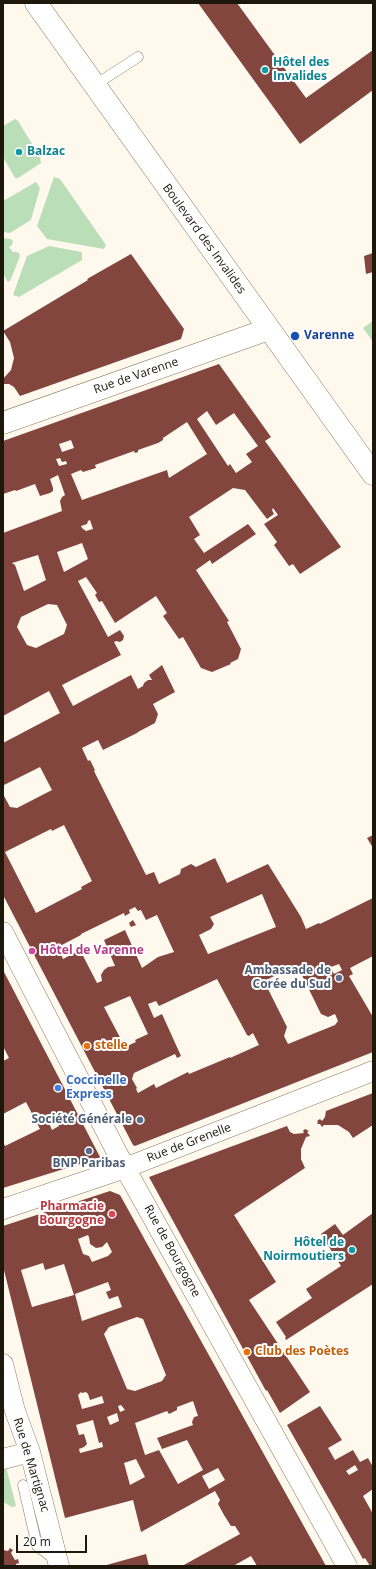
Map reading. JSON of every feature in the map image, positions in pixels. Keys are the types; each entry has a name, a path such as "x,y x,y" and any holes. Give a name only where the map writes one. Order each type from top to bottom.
{"main road":[{"name":"Boulevard des Invalides","path":"36,3 373,474"},
{"name":"Rue de Varenne","path":"3,423 268,329"}],"street":[{"name":"Rue de Bourgogne","path":"3,932 125,1168 347,1566"},
{"name":"Rue de Grenelle","path":"3,1209 125,1168 373,1071"},
{"name":"Rue de Martignac","path":"3,1364 15,1411 30,1452 58,1564"},
{"path":"3,1458 30,1452"}],"lane":[{"path":"95,85 138,57"},
{"path":"23,1485 37,1546 58,1564"}],"green space":[{"path":"15,119 18,121 40,157 41,163 18,178 15,178 3,157 3,126"},
{"path":"54,177 60,179 106,245 104,249 47,239 37,226"},
{"path":"36,182 40,188 31,220 10,233 3,232 3,201"},
{"path":"3,238 11,239 13,241 12,245 9,247 13,252 19,253 20,256 9,282 3,273"},
{"path":"49,246 82,252 82,260 19,297 13,295 27,256"},
{"path":"373,321 373,342 363,328"},
{"path":"6,1467 16,1506 12,1507 3,1502 3,1468"}],"building":[{"name":"Hôtel des Invalides","path":"198,3 237,3 306,98 373,50 373,90 300,144"},
{"path":"373,253 373,272 366,274 364,256"},
{"path":"131,254 184,329 181,339 20,396 14,387 9,384 3,384 3,379 11,370 14,358 10,342 3,331 88,280 87,279"},
{"path":"219,364 271,437 265,441 341,547 300,574 293,564 289,566 274,545 277,542 264,524 278,515 273,508 272,510 274,514 267,519 245,490 233,488 189,517 200,535 194,539 204,553 248,524 256,534 212,564 210,560 196,570 229,621 227,622 241,649 238,659 230,663 231,664 212,672 201,668 183,637 179,639 163,616 167,613 156,596 115,623 102,601 99,602 95,595 97,593 86,577 78,581 108,637 120,630 124,636 123,640 120,642 114,642 121,655 62,685 73,706 131,675 138,689 148,680 152,680 149,675 162,665 175,692 153,704 158,714 155,723 103,750 98,740 82,748 88,761 90,760 95,770 94,771 146,875 154,872 159,884 180,874 181,869 191,864 196,867 215,858 227,883 268,864 301,917 306,929 319,923 320,924 373,898 373,956 350,968 353,974 349,976 373,1017 373,1052 135,1146 133,1145 3,895 3,794 10,807 17,808 52,790 40,767 4,785 3,789 3,743 60,713 49,691 3,716 3,533 62,511 60,501 65,495 58,475 50,479 53,491 50,493 40,496 35,484 3,494 3,441","holes":["207,411 216,425 234,413 258,446 246,454 252,462 236,473 230,464 228,466 197,419","187,422 207,454 169,478 167,470 82,500 71,474 81,470 83,472 96,468 95,465 134,451 135,453 138,452 138,450 158,443","71,440 74,448 62,452 59,444","60,458 62,462 66,461 67,464 59,466 56,459","90,520 93,529 86,531 81,526 87,524","82,543 88,559 64,572 57,552","38,555 46,580 24,591 15,565 12,563","48,604 57,605 67,625 64,634 36,648 27,645 17,627 21,617","64,825 92,881 81,887 82,889 36,913 5,852 51,829 52,831","262,894 276,927 208,954 199,935 211,929 214,924 210,917","135,907 138,911 141,910 146,920 157,915 174,952 158,957 142,968 125,930 104,940 115,966 108,967 104,970 101,975 102,981 97,983 80,950 63,959 58,947 124,913 125,916 130,913 129,910","339,964 342,970 334,974 331,967","297,965 321,1014 328,1017 335,1014 338,1021 335,1025 288,1044 284,1036 287,1027 264,981","217,979 247,1035 249,1036 253,1033 259,1045 189,1074 188,1072 156,1088 154,1084 138,1093 132,1079 134,1073 175,1054 177,1058 181,1056 162,1014 154,1018 148,1004 156,1001 159,1006","130,996 148,1034 135,1040 136,1042 125,1047 104,1007"]},
{"path":"373,835 373,848 367,838"},
{"path":"133,920 136,925 131,927 129,923"},
{"path":"3,970 100,1157 99,1158 3,1188 3,1142 5,1146 40,1129 26,1102 3,1114 3,1061 9,1058 3,1046","holes":["54,1118 59,1126 52,1130 48,1121"]},
{"path":"373,1093 373,1125 353,1138 349,1132 338,1125 324,1125 322,1127 320,1124 317,1124 317,1121 320,1119 322,1121 325,1117 326,1111"},
{"path":"287,1126 290,1132 294,1134 304,1133 303,1131 305,1129 309,1131 307,1132 310,1136 306,1137 301,1149 301,1159 305,1168 234,1215 276,1282 249,1300 310,1392 280,1413 267,1390 266,1391 149,1177"},
{"path":"110,1191 120,1195 326,1566 257,1566 251,1556 233,1566 182,1566 240,1534 235,1526 231,1526 224,1515 218,1504 220,1500 215,1491 141,1532 133,1500 65,1518 3,1266 3,1226","holes":["88,1235 90,1244 96,1248 102,1247 107,1242 112,1252 108,1256 92,1262 89,1256 83,1254 78,1239","43,1263 45,1270 64,1264 74,1295 32,1307 21,1270","108,1282 111,1290 106,1292 109,1299 118,1296 122,1307 82,1321 75,1294","137,1317 143,1319 166,1375 162,1381 135,1391 127,1389 104,1334 109,1327","81,1392 86,1392 90,1400 102,1396 104,1403 82,1409 78,1395","193,1401 198,1416 194,1417 192,1422 193,1425 157,1438 162,1449 187,1440 203,1470 178,1484 159,1450 145,1455 135,1423 167,1411 169,1414 177,1410 177,1407","121,1405 125,1410 120,1412 118,1406","117,1413 119,1421 110,1425 107,1417","93,1420 99,1443 102,1442 103,1447 80,1453 79,1449 87,1444 84,1434 79,1435 76,1425","136,1459 145,1477 130,1485 124,1463","218,1468 225,1480 209,1489 202,1476"]},
{"name":"Hôtel de Noirmoutiers","path":"373,1213 373,1284 286,1340 286,1337 276,1322 312,1298 306,1289 341,1266 321,1234 335,1224 343,1235"},
{"path":"320,1406 342,1440 328,1448 335,1460 353,1450 360,1462 368,1458 373,1467 373,1489 363,1496 373,1514 373,1566 370,1566 365,1558 363,1559 287,1425","holes":["355,1465 358,1470 349,1475 346,1471"]},
{"path":"10,1548 13,1550 11,1553 15,1560 18,1559 19,1563 16,1564 16,1566 3,1566 3,1550 8,1551"},
{"path":"146,1554 149,1566 103,1566"}],"place":[{"name":"Hôtel des Invalides","path":"265,70"},
{"name":"Balzac","path":"19,152"},
{"name":"Varenne","path":"295,336"},
{"name":"Hôtel de Varenne","path":"32,951"},
{"name":"Ambassade de Corée du Sud","path":"339,978"},
{"name":"stelle","path":"87,1046"},
{"name":"Coccinelle Express","path":"58,1088"},
{"name":"Société Générale","path":"140,1120"},
{"name":"BNP Paribas","path":"89,1151"},
{"name":"Pharmacie Bourgogne","path":"112,1214"},
{"name":"Hôtel de Noirmoutiers","path":"352,1250"},
{"name":"Club des Poètes","path":"247,1352"}]}
